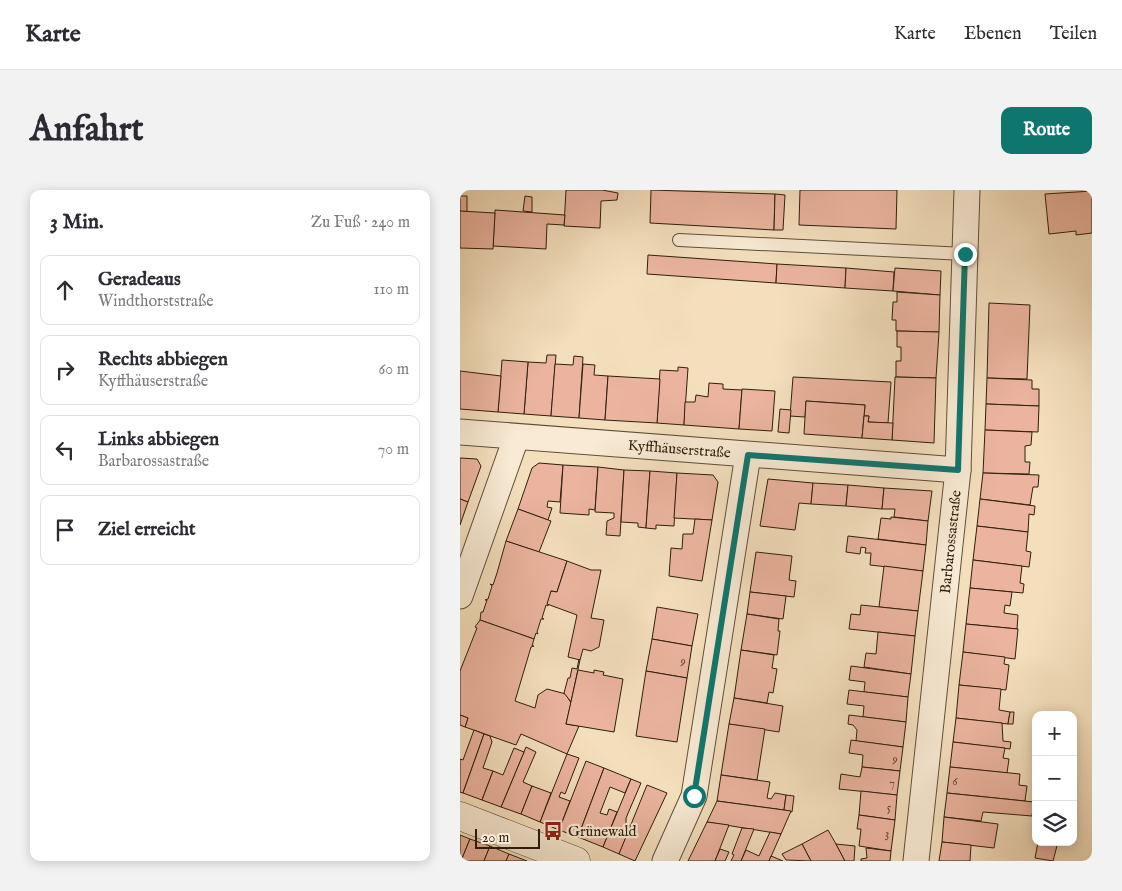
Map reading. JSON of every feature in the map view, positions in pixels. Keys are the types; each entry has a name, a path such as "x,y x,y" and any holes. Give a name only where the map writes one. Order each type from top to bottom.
{"street":[{"name":"Barbarossastraße","path":"916,861 958,470 967,190"},
{"name":"Kyffhäuserstraße","path":"460,432 516,438 958,470"},
{"path":"460,596 516,438"},
{"path":"665,861 694,796 748,455"},
{"path":"460,816 576,861"}],"lane":[{"path":"679,240 965,254"}],"building":[{"path":"566,190 602,190 618,193 617,200 601,201 600,228 564,226"},
{"path":"651,190 775,194 774,230 650,223"},
{"path":"800,190 897,190 896,229 799,225"},
{"path":"1092,191 1092,233 1076,235 1076,231 1049,234 1045,194"},
{"path":"775,194 785,195 783,230 774,230"},
{"path":"460,196 467,196 467,212 460,211"},
{"path":"525,196 532,197 532,212 523,211"},
{"path":"495,210 565,215 564,225 547,224 546,249 493,246"},
{"path":"460,211 495,213 493,249 460,248"},
{"path":"648,255 777,264 776,283 647,274"},
{"path":"777,264 846,268 845,288 776,283"},
{"path":"846,268 894,272 893,291 845,288"},
{"path":"895,268 941,271 940,295 893,291"},
{"path":"897,292 940,295 939,332 896,331 896,320 892,320 893,302 897,302"},
{"path":"989,303 1030,305 1027,379 987,378"},
{"path":"897,331 939,332 936,378 896,377 896,361 901,361 901,347 897,347"},
{"path":"547,355 556,355 551,416 524,414 528,362 546,363"},
{"path":"574,356 583,357 579,418 551,416 555,364 573,365"},
{"path":"502,360 528,362 524,414 498,412"},
{"path":"583,364 595,365 594,375 608,376 605,420 579,418"},
{"path":"678,367 688,368 684,425 657,423 660,370 678,371"},
{"path":"460,371 501,376 498,412 460,409"},
{"path":"608,376 660,379 657,423 605,420"},
{"path":"793,377 891,382 888,423 868,422 869,416 864,416 865,405 806,401 805,417 790,416"},
{"path":"895,377 936,378 934,443 892,440"},
{"path":"987,378 1032,380 1032,389 1039,389 1039,406 986,404"},
{"path":"709,383 723,384 723,389 742,390 739,429 684,425 685,402 695,402 696,395 708,397"},
{"path":"742,389 775,391 772,431 739,429"},
{"path":"806,401 865,405 862,438 804,434"},
{"path":"986,404 1039,406 1038,432 985,430"},
{"path":"780,409 791,410 789,433 778,432"},
{"path":"864,416 869,416 868,422 893,423 892,440 862,438"},
{"path":"985,430 1032,432 1031,445 1025,446 1025,462 1030,462 1029,474 983,473"},
{"path":"460,458 477,459 481,466 468,502 460,499"},
{"path":"539,463 563,465 560,502 548,501 547,507 552,508 548,520 518,509 532,468"},
{"path":"563,465 598,467 595,510 589,509 589,515 560,513"},
{"path":"598,467 624,470 620,536 606,535 607,521 614,518 614,513 595,512"},
{"path":"624,470 650,471 646,528 638,527 638,523 621,522"},
{"path":"650,471 677,473 674,526 656,525 656,529 646,528"},
{"path":"677,473 713,475 718,482 712,520 674,518"},
{"path":"983,473 1039,475 1038,487 1033,487 1030,505 980,499"},
{"path":"768,479 813,483 811,504 799,503 795,530 760,526"},
{"path":"813,483 848,485 846,506 811,504"},
{"path":"848,485 884,488 882,509 846,506"},
{"path":"884,488 932,491 928,521 894,517 895,509 882,509"},
{"path":"460,499 468,502 460,525"},
{"path":"980,499 1035,506 1034,515 1029,514 1028,532 977,526"},
{"path":"518,509 551,521 539,552 506,541"},
{"path":"891,517 928,521 926,545 878,539 881,518 891,519"},
{"path":"695,519 712,520 702,581 669,576 671,548 682,549 683,534 693,534"},
{"path":"977,526 1028,532 1026,551 1031,552 1029,567 973,560"},
{"path":"848,536 926,545 923,571 870,565 871,553 865,553 866,548 861,547 860,554 846,552"},
{"path":"506,541 567,561 557,592 551,591 548,606 546,605 542,618 544,619 541,619 538,634 536,633 534,639 480,620 481,612 483,612 487,600 485,600 488,599 492,586 490,584 493,585"},
{"path":"756,552 792,556 789,580 796,581 794,597 750,592"},
{"path":"973,560 1022,566 1020,583 1024,584 1023,593 970,588"},
{"path":"567,561 591,570 601,570 591,618 604,620 599,647 591,651 583,649 580,660 568,657 577,615 547,604 551,591 557,592"},
{"path":"884,566 923,571 918,611 879,607"},
{"path":"970,588 1012,592 1010,606 1005,605 1004,613 1018,615 1017,629 966,624"},
{"path":"750,592 786,596 783,619 747,614"},
{"path":"861,605 918,611 915,636 849,629 851,614 860,615"},
{"path":"657,607 698,614 692,646 652,639"},
{"path":"747,614 779,619 778,631 780,631 777,655 741,650"},
{"path":"480,620 534,639 532,646 534,646 531,647 515,701 535,708 538,695 547,689 566,694 571,703 566,724 579,726 567,754 521,734 516,745 465,727 468,718 460,715 460,671 477,628 475,627"},
{"path":"966,624 1018,629 1015,659 963,652"},
{"path":"878,632 915,636 911,674 864,667 866,653 876,654"},
{"path":"652,639 692,646 687,678 646,671"},
{"path":"741,650 774,655 772,668 777,669 773,693 769,692 767,703 734,698"},
{"path":"963,652 1005,657 1004,664 1009,665 1006,690 959,685"},
{"path":"579,659 571,702 564,693 572,668 577,669"},
{"path":"851,666 911,674 908,697 864,692 865,682 849,680"},
{"path":"578,670 594,673 594,670 604,672 603,675 623,679 614,732 566,724"},
{"path":"646,671 687,678 677,742 636,736"},
{"path":"959,685 1001,689 999,710 1010,712 1008,724 956,718"},
{"path":"849,690 908,697 906,722 863,717 864,706 847,704"},
{"path":"734,698 783,706 779,732 729,724"},
{"path":"1010,712 1014,712 1013,724 1008,724"},
{"path":"460,715 468,718 465,727 460,725"},
{"path":"849,715 906,722 903,747 856,741 857,730 853,725 848,724"},
{"path":"956,718 1002,723 1003,741 1011,742 1010,749 953,742"},
{"path":"729,724 765,729 757,780 721,775"},
{"path":"474,730 484,734 463,793 460,792 460,759 463,760"},
{"path":"484,734 490,736 492,742 483,768 493,771 482,800 463,793"},
{"path":"851,740 903,747 900,771 862,767 863,755 849,753"},
{"path":"953,742 1005,748 1003,758 1009,759 1007,773 950,767"},
{"path":"526,747 536,752 523,782 532,786 521,814 501,807"},
{"path":"514,748 524,752 501,807 482,800 493,771 503,775"},
{"path":"567,754 579,758 565,794 561,792 559,797 570,801 559,830 540,822"},
{"path":"586,761 604,768 578,837 559,830"},
{"path":"862,767 900,771 897,795 839,789 841,774 860,777"},
{"path":"950,767 1020,774 1019,785 1027,786 1025,801 947,793"},
{"path":"604,768 631,779 625,793 610,787 600,813 607,815 609,809 617,812 603,847 578,837"},
{"path":"721,775 770,782 767,798 771,799 775,793 786,795 784,810 717,801"},
{"path":"631,779 641,783 626,818 626,824 631,826 619,854 603,847"},
{"path":"647,785 667,793 635,861 619,854"},
{"path":"532,786 551,793 540,822 521,814"},
{"path":"861,791 897,795 895,820 859,815"},
{"path":"947,793 1032,802 1032,816 983,812 981,821 944,817"},
{"path":"786,795 794,796 792,812 784,810"},
{"path":"717,801 791,811 781,834 707,822"},
{"path":"859,815 895,820 891,851 859,846 861,829 857,829"},
{"path":"944,817 998,824 994,848 942,842"},
{"path":"707,822 729,825 715,861 688,861"},
{"path":"742,828 754,829 741,861 731,861 734,855 732,854"},
{"path":"828,830 845,861 811,861 802,844"},
{"path":"770,832 781,834 769,861 741,861 746,850 759,856"},
{"path":"460,835 470,839 461,861 460,861"},
{"path":"470,839 490,846 484,861 461,861"},
{"path":"942,842 971,845 970,861 939,861"},
{"path":"802,844 811,861 786,860 782,854"},
{"path":"836,844 855,846 854,861 845,861"},
{"path":"490,846 509,854 506,861 484,861"},
{"path":"1037,846 1057,846 1053,861 1035,858"},
{"path":"866,848 891,851 890,861 861,861 861,859 867,858"},
{"path":"720,849 729,852 725,861 715,861"},
{"path":"509,854 527,861 506,861"},
{"path":"771,856 783,861 769,861"}],"place":[{"name":"Grünewald","path":"553,831"}],"route":[{"path":"694,796 748,455 958,470 965,254"}]}
